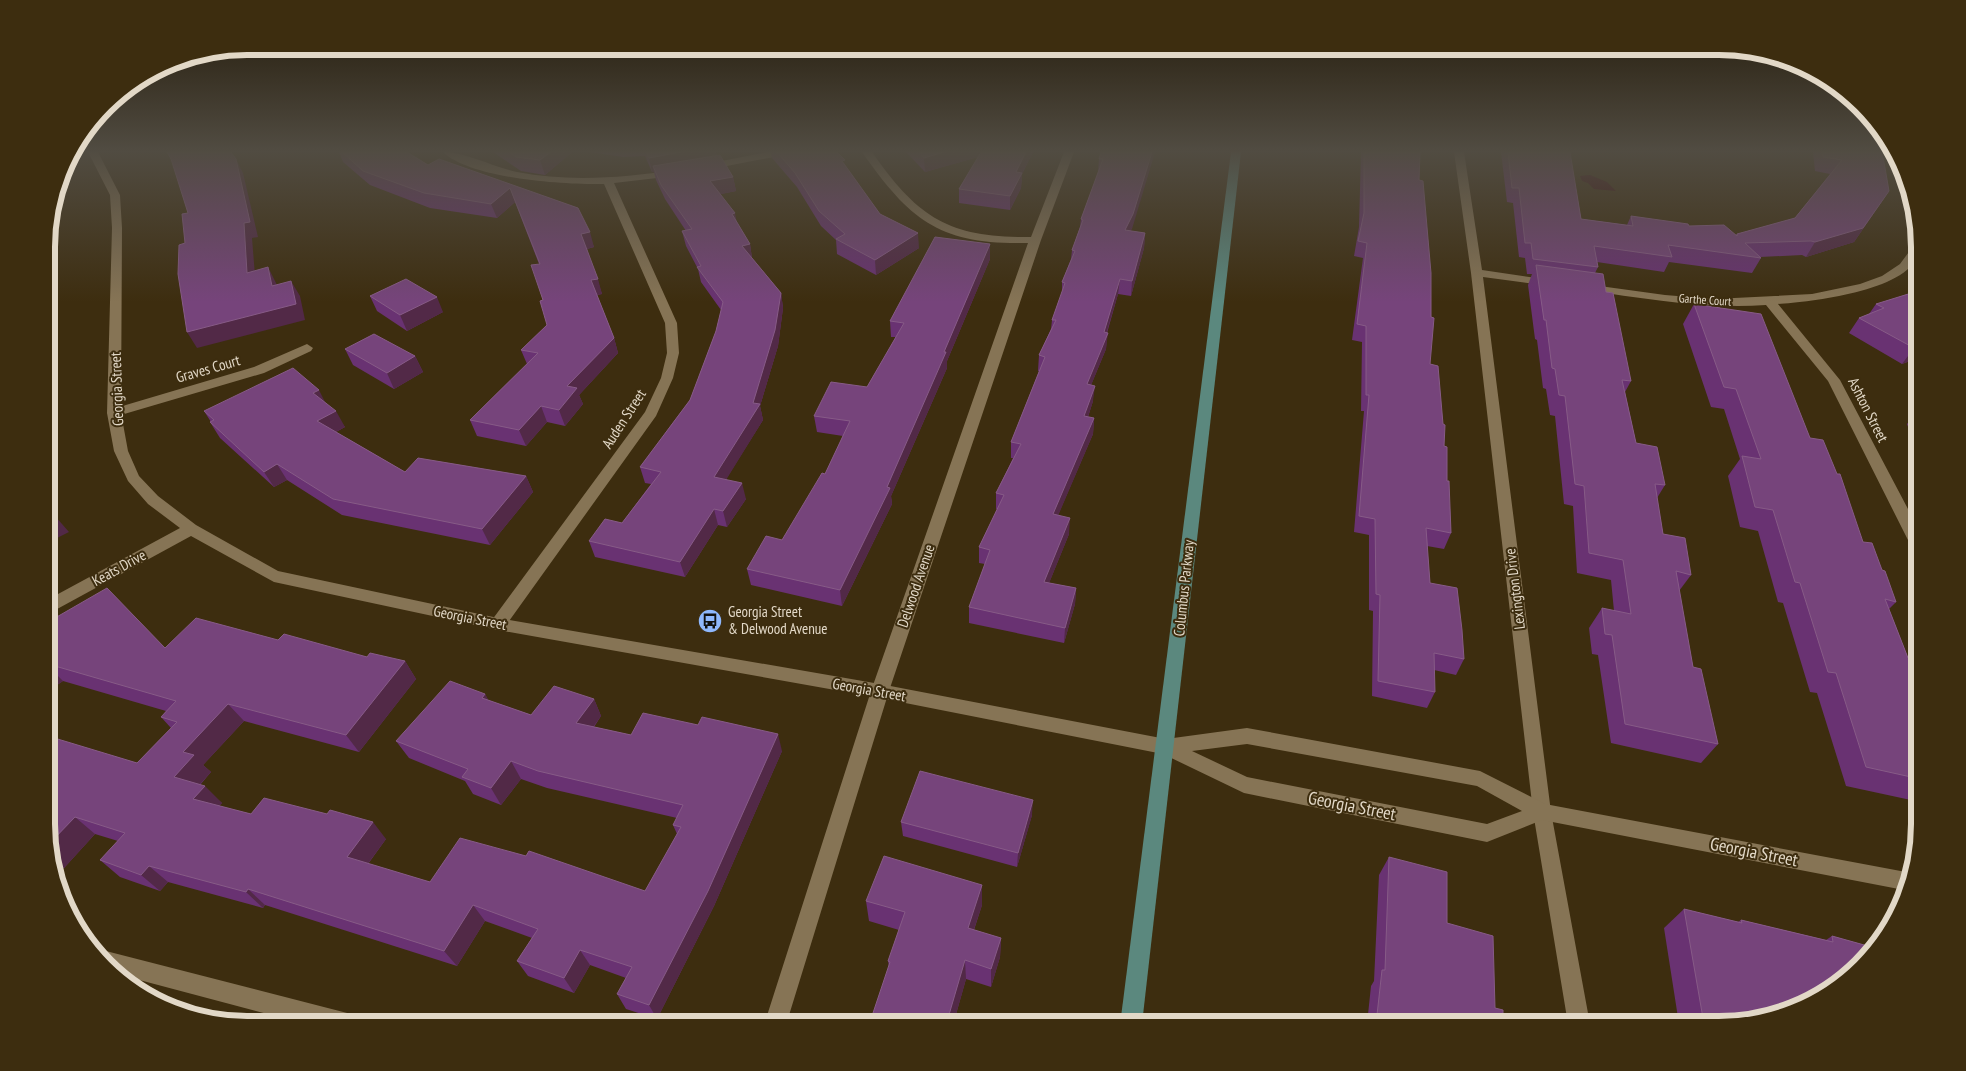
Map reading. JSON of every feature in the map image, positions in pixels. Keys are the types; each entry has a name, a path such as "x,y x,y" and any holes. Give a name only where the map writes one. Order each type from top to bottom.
{"main road":[{"name":"Columbus Parkway","path":"1132,1016 1166,747 1230,202"}],"street":[{"name":"Georgia Street","path":"115,202 117,228 114,413 121,451 133,478 153,500 191,529 274,576 498,624 880,691 1166,747 1244,785 1487,832 1542,812"},
{"name":"Auden Street","path":"498,624 651,413 667,378 673,353 672,323 617,202"},
{"path":"909,202 927,220 967,237 1004,241 1035,240"},
{"name":"Delwood Avenue","path":"778,1016 880,691 1050,202"},
{"name":"Lexington Drive","path":"1466,202 1477,273 1542,812 1578,1016"},
{"name":"Garthe Court","path":"1477,273 1712,303 1768,301 1836,293 1872,285 1902,269 1911,257"},
{"name":"Ashton Street","path":"1768,301 1834,380 1911,529"},
{"name":"Graves Court","path":"114,413 259,370 307,348"},
{"path":"1904,514 1911,515"},
{"name":"Keats Drive","path":"55,604 191,529"},
{"name":"Georgia Street","path":"1166,747 1247,736 1480,779 1542,812 1902,880"},
{"path":"115,963 317,1016"}],"building":[{"path":"185,202 246,202 250,222 244,223 247,273 268,267 272,286 291,281 296,304 187,332 178,274 179,245 185,243 182,214 188,213"},
{"path":"516,202 561,202 578,208 590,232 581,234 598,279 591,280 614,338 567,386 577,388 559,410 541,406 519,430 470,420 538,353 521,350 547,325 540,301 543,300 531,265 540,264"},
{"path":"673,202 726,202 735,213 732,214 750,244 742,246 781,293 775,330 753,403 760,404 714,477 742,483 723,511 714,509 680,562 589,541 605,519 622,523 661,472 640,467 690,400 716,331 723,302 697,267 701,266 682,231 692,229"},
{"path":"813,202 871,202 880,214 918,233 875,260 836,239 845,234 819,211"},
{"path":"1087,202 1137,202 1125,230 1145,233 1132,281 1120,279 1104,332 1108,333 1087,384 1095,386 1084,416 1094,418 1053,514 1070,518 1044,582 1076,588 1065,628 969,607 990,550 979,547 1004,495 996,493 1021,444 1011,442 1045,357 1039,355 1056,320 1052,320 1065,283 1062,282 1075,251 1072,250 1083,220 1081,219"},
{"path":"1364,202 1425,202 1431,273 1431,317 1434,318 1430,364 1438,366 1443,424 1445,425 1444,446 1447,447 1447,481 1449,481 1451,533 1426,528 1430,583 1457,588 1464,659 1434,653 1435,692 1378,681 1380,595 1376,594 1375,519 1359,516 1369,395 1366,395 1366,326 1357,324 1367,243 1358,241 1364,213"},
{"path":"1521,202 1578,202 1581,219 1633,226 1631,216 1688,224 1689,226 1724,225 1737,236 1737,234 1795,218 1808,202 1881,202 1863,228 1815,242 1745,243 1761,258 1668,245 1672,257 1594,246 1598,267 1533,259 1531,243 1525,243"},
{"path":"935,237 990,244 944,352 946,352 887,487 890,488 840,590 747,569 766,536 782,540 822,473 825,474 850,421 814,416 831,382 867,387 904,323 890,321"},
{"path":"1536,265 1603,274 1606,292 1613,293 1631,381 1622,380 1636,443 1657,447 1665,485 1655,484 1663,534 1685,538 1691,575 1676,571 1693,667 1701,669 1718,744 1625,724 1612,635 1605,634 1602,608 1631,614 1623,560 1589,553 1584,486 1575,484 1565,396 1559,395 1555,369 1552,368"},
{"path":"406,279 437,297 400,315 370,296"},
{"path":"1911,293 1911,346 1859,318 1884,308 1876,304"},
{"path":"1694,304 1761,314 1810,438 1823,440 1837,474 1840,474 1863,542 1872,543 1882,570 1885,571 1896,602 1885,599 1908,658 1911,659 1911,777 1866,767 1836,673 1828,672 1800,583 1795,582 1773,510 1755,507 1742,456 1761,459 1736,389 1724,387"},
{"path":"374,334 415,356 387,373 345,349"},
{"path":"293,368 319,390 313,393 336,411 317,421 405,472 418,458 526,476 482,529 333,499 277,464 264,472 210,422 214,420 204,411"},
{"path":"107,588 165,648 196,618 278,640 284,634 367,657 370,653 405,661 346,735 228,704 183,752 194,755 174,777 205,786 193,799 251,814 264,798 327,814 330,810 373,822 347,857 430,882 460,838 526,856 529,851 645,891 681,827 673,825 683,805 538,771 511,761 491,788 462,777 468,769 396,741 450,681 485,694 482,698 531,715 554,686 594,699 576,723 631,735 643,713 698,725 702,717 778,734 708,891 649,1005 617,994 632,967 580,950 564,978 517,961 538,929 473,905 444,951 248,889 246,892 149,866 141,875 100,860 125,833 75,817 55,838 55,738 137,763 177,722 161,717 176,701 55,666 55,618"},
{"path":"920,771 1033,800 1018,853 901,822"},
{"path":"884,856 982,885 968,928 1001,938 991,969 965,960 949,1016 872,1016 905,912 866,901"},
{"path":"1389,857 1447,872 1447,923 1493,936 1495,1008 1503,1010 1503,1016 1377,1016 1382,970 1385,970"},
{"path":"1684,909 1742,923 1741,920 1833,942 1832,936 1867,946 1855,960 1826,984 1781,1006 1731,1016 1703,1016"}],"place":[{"name":"Georgia Street & Delwood Avenue","path":"710,621"}]}
